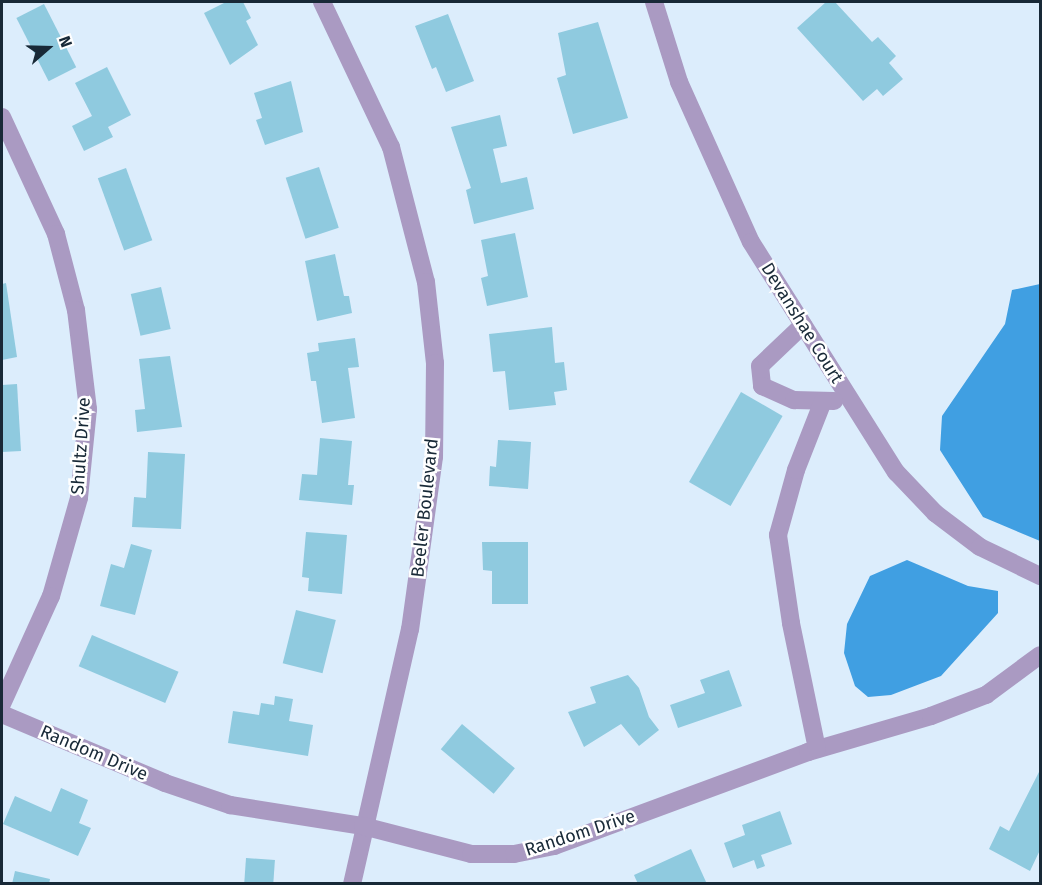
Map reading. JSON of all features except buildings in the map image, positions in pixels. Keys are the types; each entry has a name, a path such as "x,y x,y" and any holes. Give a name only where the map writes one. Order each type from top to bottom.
{"street":[{"name":"Beeler Boulevard","path":"322,2 391,147 426,282 435,363 434,457 410,629 363,826 352,884"},
{"name":"Devanshae Court","path":"654,2 679,82 751,242 896,472 936,513 980,547 1041,576"},
{"name":"Shultz Drive","path":"2,117 56,234 76,310 88,409 79,498 51,596 2,704"},
{"path":"803,325 760,366 762,386 794,400 851,401"},
{"path":"817,749 790,623 778,535 796,470 823,401"},
{"name":"Random Drive","path":"2,714 165,783 231,805 363,826 471,854 514,854 554,846 817,749 931,716 986,695 1041,655"}],"water":[{"path":"1040,284 1040,541 983,517 940,450 942,416 1005,324 1012,290"},
{"path":"907,560 968,586 998,591 998,613 941,676 891,695 868,697 855,686 844,653 847,624 870,576"}]}
